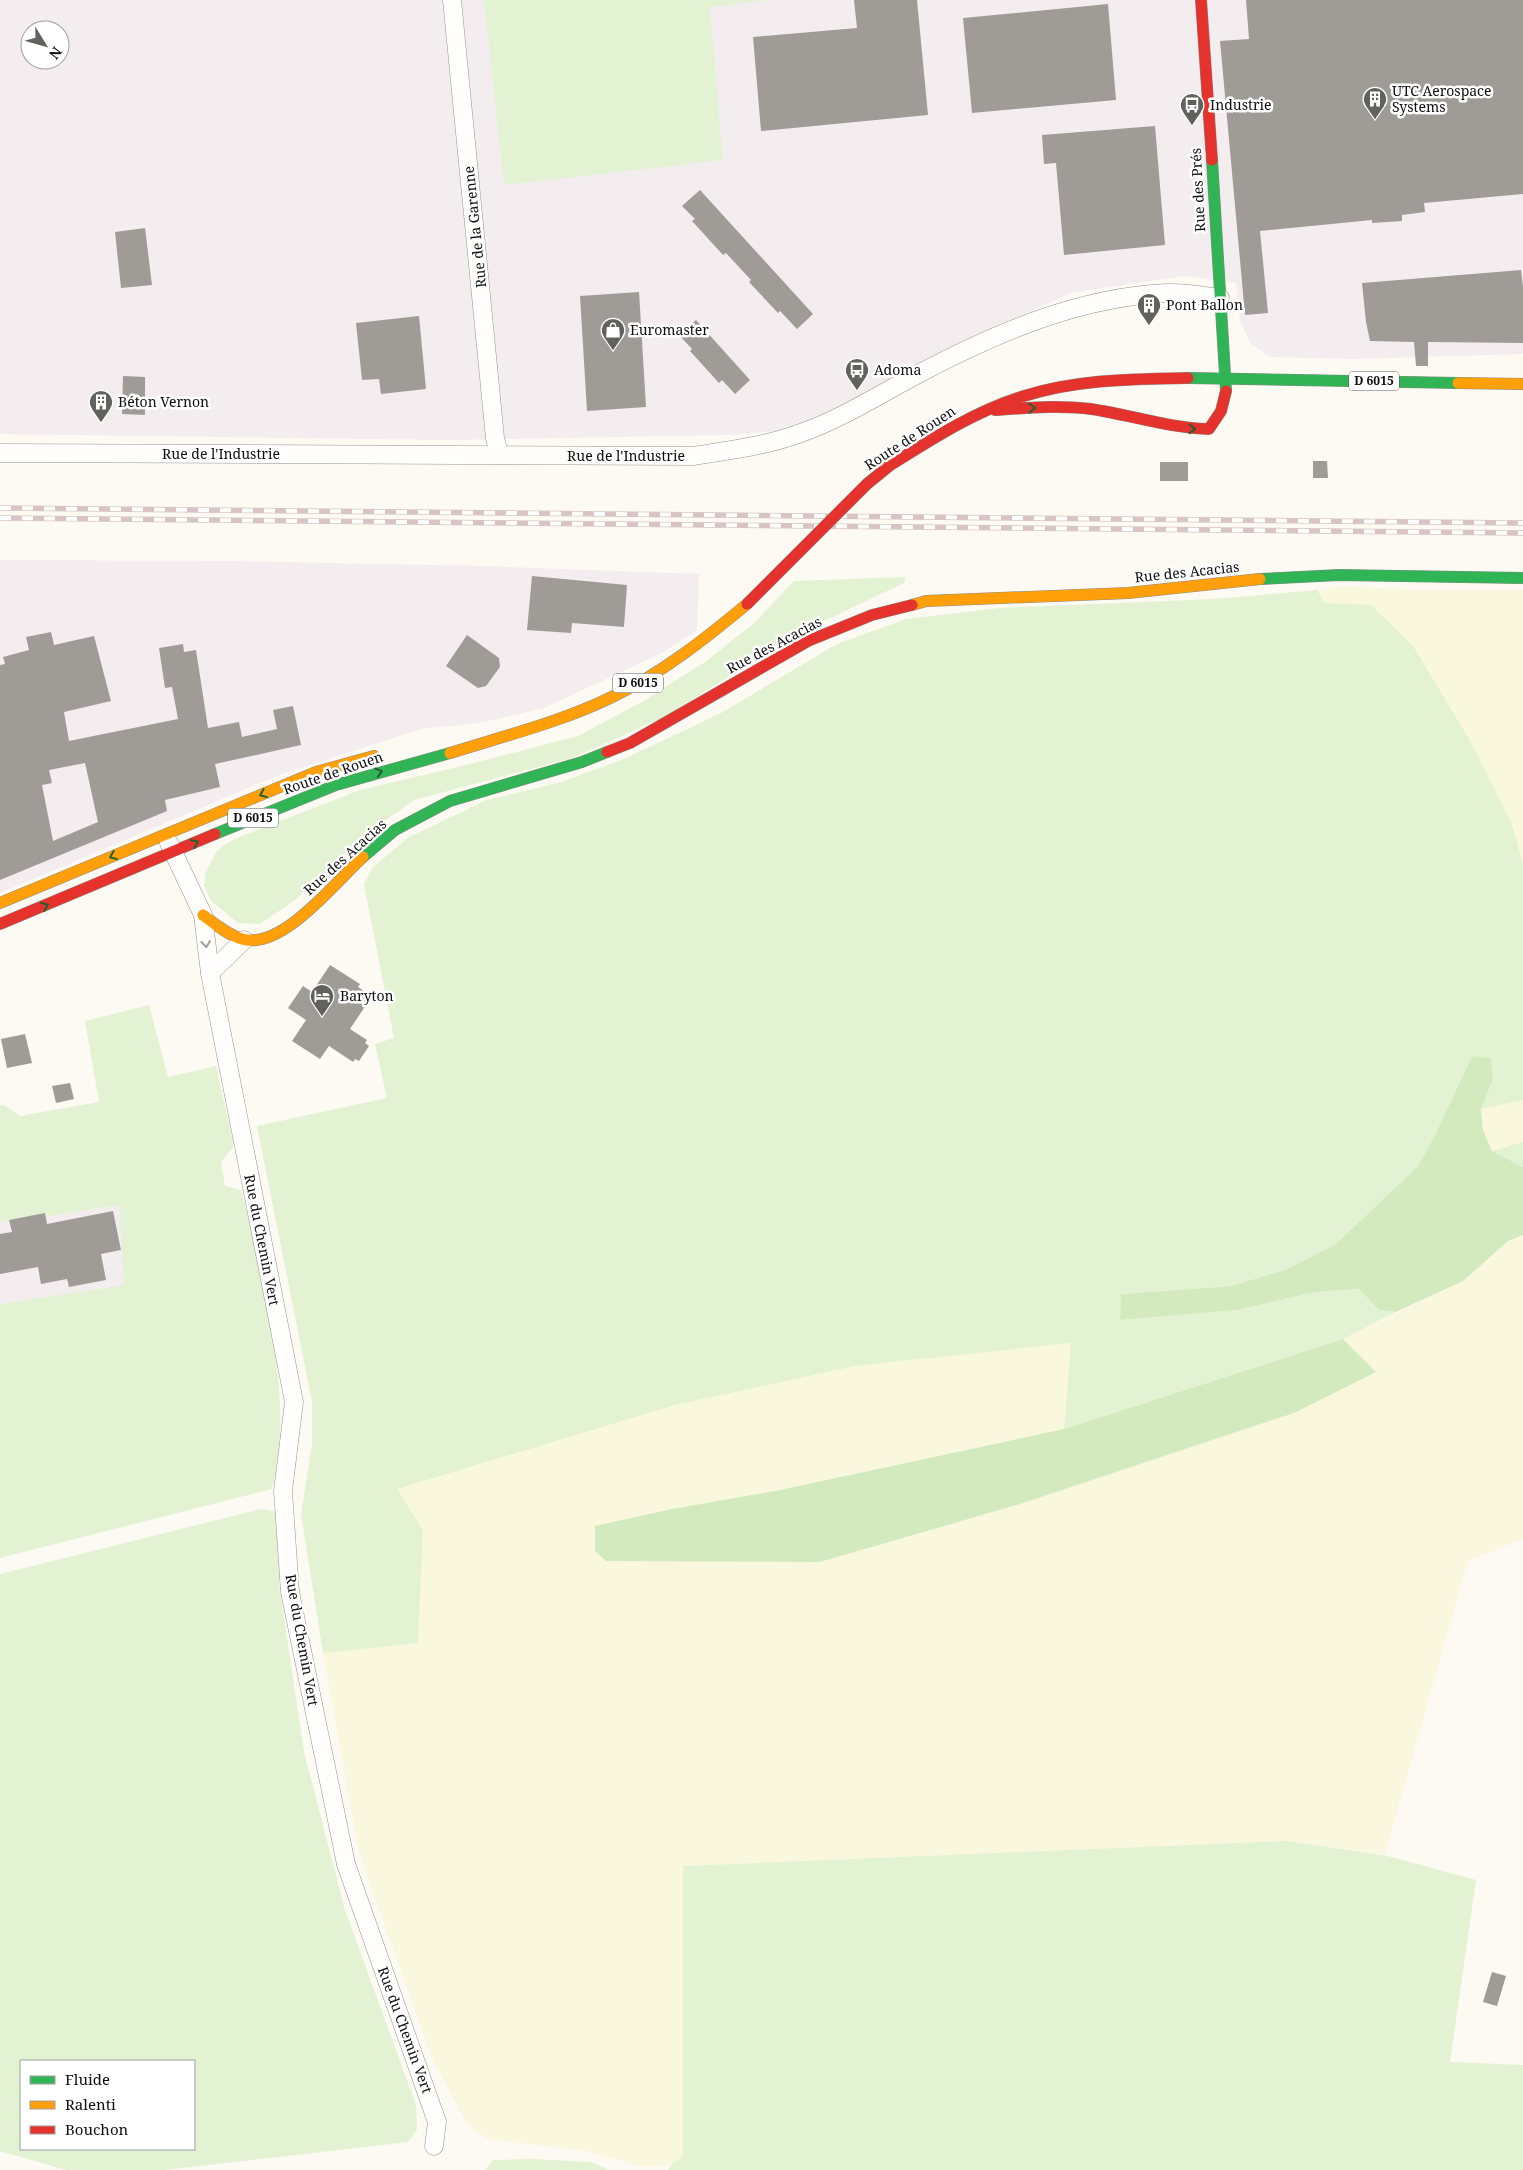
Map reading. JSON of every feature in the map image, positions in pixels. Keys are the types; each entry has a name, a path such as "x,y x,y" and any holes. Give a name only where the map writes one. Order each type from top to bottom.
{"main road":[{"name":"Rue des Prés","path":"983,411 1068,406 1103,410 1188,430 1209,429 1221,415 1226,398 1226,378 1201,0"},
{"name":"Route de Rouen","path":"0,924 173,853 281,806 336,785 562,718 612,697 645,679 705,639 747,604 867,484 889,466 940,433 983,411 1026,395 1090,382 1150,378 1523,384"},
{"name":"Rue des Acacias","path":"244,940 267,938 296,923 359,860 394,830 450,801 582,762 630,743 808,641 872,614 926,601 1128,593 1283,577 1339,575 1523,578"},
{"name":"Route de Rouen","path":"430,747 514,733"},
{"name":"Route de Rouen","path":"0,902 323,770 384,754"},
{"path":"203,915 221,929 244,940"}],"street":[{"name":"Rue de la Garenne","path":"452,0 495,438 499,454"},
{"name":"Rue de l'Industrie","path":"0,453 693,456 752,447 801,433 847,413 928,369 1035,320 1114,299 1169,293 1220,298"},
{"name":"Rue du Chemin Vert","path":"165,835 203,915 210,973 294,1402 283,1490 290,1592 346,1864 437,2122 434,2146"},
{"path":"210,973 244,940"}],"shaded area":[{"path":"0,0 1523,0 1523,354 1353,359 1270,357 1250,343 1240,320 1236,283 1185,276 1071,293 948,349 832,411 780,431 727,435 450,440 0,434"},
{"path":"0,560 234,561 483,566 699,574 697,630 664,652 544,708 480,723 421,729 279,775 0,893"},
{"path":"1341,586 1416,590 1523,590 1523,864 1512,824 1371,605 1325,603 1317,590"},
{"path":"1523,1100 1523,1142 1492,1151 1483,1130 1481,1109"},
{"path":"120,1205 124,1285 0,1304 0,1222 45,1213 49,1216"},
{"path":"1523,1235 1523,1539 1468,1561 1385,1854 1285,1841 683,1866 683,2157 672,2164 641,2167 587,2151 487,2139 467,2124 432,2058 359,1853 323,1653 418,1643 423,1530 396,1489 675,1405 855,1366 1071,1343 1064,1429 780,1490 672,1509 820,1562 1020,1504 1294,1413 1375,1372 1343,1339 1463,1281 1508,1241"}],"green space":[{"path":"484,0 768,0 710,7 723,160 504,185"},
{"path":"906,577 904,583 799,633 664,717 572,758 414,800 369,832 295,900 260,924 238,923 211,901 204,885 206,871 217,851 234,839 360,790 578,736 642,702 705,662 754,623 794,581"},
{"path":"1317,590 1325,603 1371,605 1413,646 1471,742 1512,824 1523,864 1523,1100 1481,1109 1493,1079 1491,1058 1472,1056 1435,1135 1418,1166 1336,1244 1285,1270 1231,1286 1121,1294 1120,1320 1238,1310 1315,1292 1359,1289 1379,1310 1396,1312 1343,1339 1064,1429 1071,1343 855,1366 675,1405 397,1489 423,1530 418,1643 323,1653 301,1514 312,1444 312,1402 257,1126 387,1098 375,1044 394,1038 364,884 373,867 409,837 487,800 561,782 624,759 721,713 837,644 906,619 1000,608 1215,599"},
{"path":"149,1005 168,1077 216,1066 234,1146 221,1162 225,1186 241,1190 257,1258 277,1370 280,1416 279,1440 272,1489 0,1558 0,1304 124,1285 119,1205 49,1216 45,1213 0,1222 0,1105 4,1105 20,1116 99,1102 85,1021"},
{"path":"1472,1056 1491,1058 1493,1079 1481,1109 1483,1130 1492,1151 1523,1167 1523,1235 1508,1241 1463,1281 1396,1312 1379,1310 1359,1289 1315,1292 1238,1310 1120,1320 1121,1294 1231,1286 1285,1270 1336,1244 1418,1166 1435,1135"},
{"path":"1523,1142 1523,1167 1492,1151"},
{"path":"1343,1339 1376,1372 1294,1413 1020,1504 820,1562 606,1561 595,1551 595,1526 672,1509 780,1490 1064,1429"},
{"path":"261,1509 278,1512 279,1584 304,1752 345,1910 416,2105 417,2129 408,2142 165,2170 66,2170 0,2151 0,1574"},
{"path":"1285,1841 1384,1855 1476,1880 1450,2062 1523,2065 1523,2170 668,2170 672,2164 683,2156 683,1866"},
{"path":"531,2159 591,2162 608,2170 485,2170 493,2160"}],"building":[{"path":"854,0 917,0 928,115 761,131 753,37 857,28"},
{"name":"UTC Aerospace Systems","path":"1246,0 1523,0 1523,194 1424,203 1425,212 1402,215 1402,221 1372,223 1372,220 1260,231 1268,313 1245,315 1220,41 1249,39"},
{"path":"1108,4 1116,100 972,113 963,18"},
{"path":"1155,126 1165,245 1064,255 1056,163 1044,164 1042,135"},
{"path":"700,190 813,314 797,329 780,311 778,313 749,282 751,280 726,253 723,255 692,221 695,219 682,206"},
{"path":"145,228 152,285 121,288 115,232"},
{"path":"1521,270 1523,287 1523,343 1428,342 1428,366 1416,366 1414,342 1370,341 1362,283"},
{"name":"Euromaster","path":"639,292 646,407 587,411 580,296"},
{"path":"419,316 426,389 381,394 379,379 362,380 356,323"},
{"path":"696,320 750,380 735,394 722,380 719,383 690,351 692,349 679,335"},
{"path":"123,376 145,377 145,415 122,414"},
{"path":"1313,461 1327,461 1328,478 1313,478"},
{"path":"1160,462 1188,462 1188,481 1160,481"},
{"path":"532,576 627,585 624,627 572,623 571,633 527,630"},
{"path":"51,632 54,645 94,636 111,701 64,712 69,741 178,719 172,687 165,688 159,648 183,644 184,652 196,650 208,728 239,722 242,737 277,729 273,710 293,706 301,745 215,764 220,787 165,800 167,811 0,880 0,665 5,664 3,657 29,650 26,637","holes":["85,763 98,822 53,841 42,785 52,783 49,770"]},
{"path":"467,635 499,658 500,667 486,686 478,688 446,666"},
{"name":"Baryton","path":"330,965 360,984 358,987 372,996 350,1029 367,1040 365,1043 369,1046 359,1061 355,1059 353,1062 329,1046 320,1059 292,1041 306,1020 288,1008 303,986 312,992"},
{"path":"25,1034 32,1063 7,1068 1,1039"},
{"path":"70,1083 74,1099 56,1103 52,1086"},
{"path":"113,1211 121,1250 101,1254 106,1280 69,1287 67,1279 41,1284 38,1267 0,1274 0,1234 12,1232 9,1220 45,1213 47,1224"},
{"path":"1492,1972 1506,1976 1497,2006 1483,2002"}],"railway":[{"path":"0,508 1523,523"},
{"path":"0,518 1523,533"}],"traffic: fast":[{"path":"1212,160 1226,391"},
{"path":"1188,378 1458,383"},
{"path":"1260,579 1339,575 1523,578"},
{"path":"363,857 395,830 450,801 582,762 607,752"},
{"path":"215,834 336,785 450,753"}],"traffic: slow":[{"path":"1458,383 1523,384"},
{"path":"912,605 926,601 1128,593 1260,579"},
{"path":"450,753 573,714 630,688 682,655 747,604"},
{"path":"0,903 316,772 374,756"},
{"path":"203,915 227,932 242,939 258,940 274,935 291,925 323,897 363,857"}],"traffic: jam":[{"path":"1201,0 1212,160"},
{"path":"889,466 938,436 988,409 1044,390 1105,381 1188,378"},
{"path":"995,410 1043,407 1091,409 1179,426 1209,429 1221,411 1226,391"},
{"path":"747,604 867,484 889,466"},
{"path":"607,752 630,743 808,641 872,615 912,605"},
{"path":"0,924 215,834"}],"place":[{"name":"UTC Aerospace Systems","path":"1375,120"},
{"name":"Industrie","path":"1192,126"},
{"name":"Pont Ballon","path":"1149,326"},
{"name":"Euromaster","path":"613,351"},
{"name":"Adoma","path":"857,391"},
{"name":"Béton Vernon","path":"101,423"},
{"name":"Baryton","path":"322,1017"}]}
